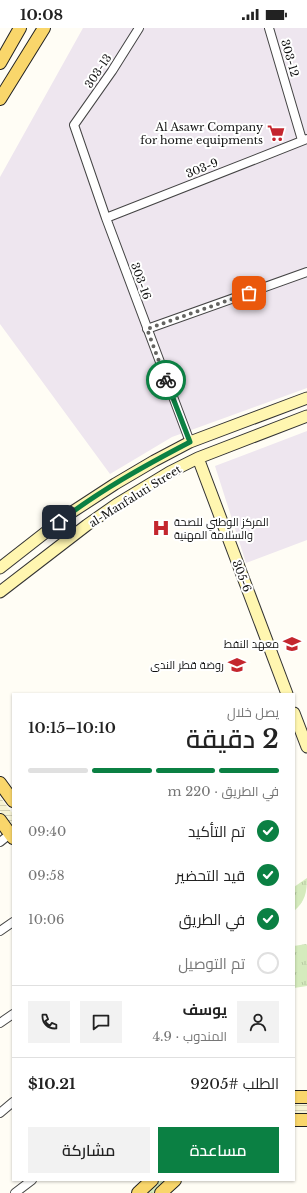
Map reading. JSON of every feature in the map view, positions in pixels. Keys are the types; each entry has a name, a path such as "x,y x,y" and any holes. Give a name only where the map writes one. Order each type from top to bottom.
{"main road":[{"path":"0,63 20,28"},
{"path":"0,99 44,28"},
{"path":"0,783 12,799"},
{"path":"0,820 12,836"},
{"path":"295,1097 307,1097"},
{"path":"295,1120 307,1120"},
{"path":"138,1193 151,1181"},
{"path":"161,1193 174,1181"}],"street":[{"name":"303-13","path":"74,125 112,71 139,28"},
{"name":"303-12","path":"269,28 305,140"},
{"name":"303-16","path":"74,125 106,218 190,442"},
{"name":"303-9","path":"106,218 305,140"},
{"path":"147,329 307,272"},
{"name":"al-Manfaluti Street","path":"0,568 69,514 154,461 190,442 307,398"},
{"path":"259,416 265,432"},
{"name":"al-Manfaluti Street","path":"0,592 117,504 170,472 198,458 307,416"},
{"name":"305-6","path":"198,458 286,693"},
{"path":"123,480 123,490 131,496"},
{"path":"107,490 110,490 115,495 117,504"},
{"path":"295,716 307,747"},
{"path":"0,842 12,836"},
{"path":"0,931 12,923"},
{"path":"0,1023 12,1015"},
{"path":"0,1112 12,1103"},
{"path":"15,1193 31,1181"}],"shaded area":[{"path":"83,28 307,28 307,388 172,437 110,474 0,324 0,177"},
{"path":"307,431 307,540 246,563 215,466"},
{"path":"0,797 12,813 12,827 0,811"},
{"path":"295,1103 307,1103 307,1113 295,1113"}],"green space":[{"path":"307,878 305,896 301,904 295,910 295,886"},
{"path":"307,945 307,986 295,988 295,946"},
{"path":"158,1181 167,1181 157,1193 145,1193"}],"way so far":[{"path":"166,380 147,329 249,293"}],"place":[{"name":"Al Asawr Company for home equipments","path":"276,133"},
{"name":"المركز الوطني للصحة والسلامة المهنية","path":"161,528"},
{"name":"معهد النفط","path":"292,644"},
{"name":"روضة قطر الندى","path":"237,665"}],"route":[{"path":"59,522 115,484 190,442 166,380"}]}
